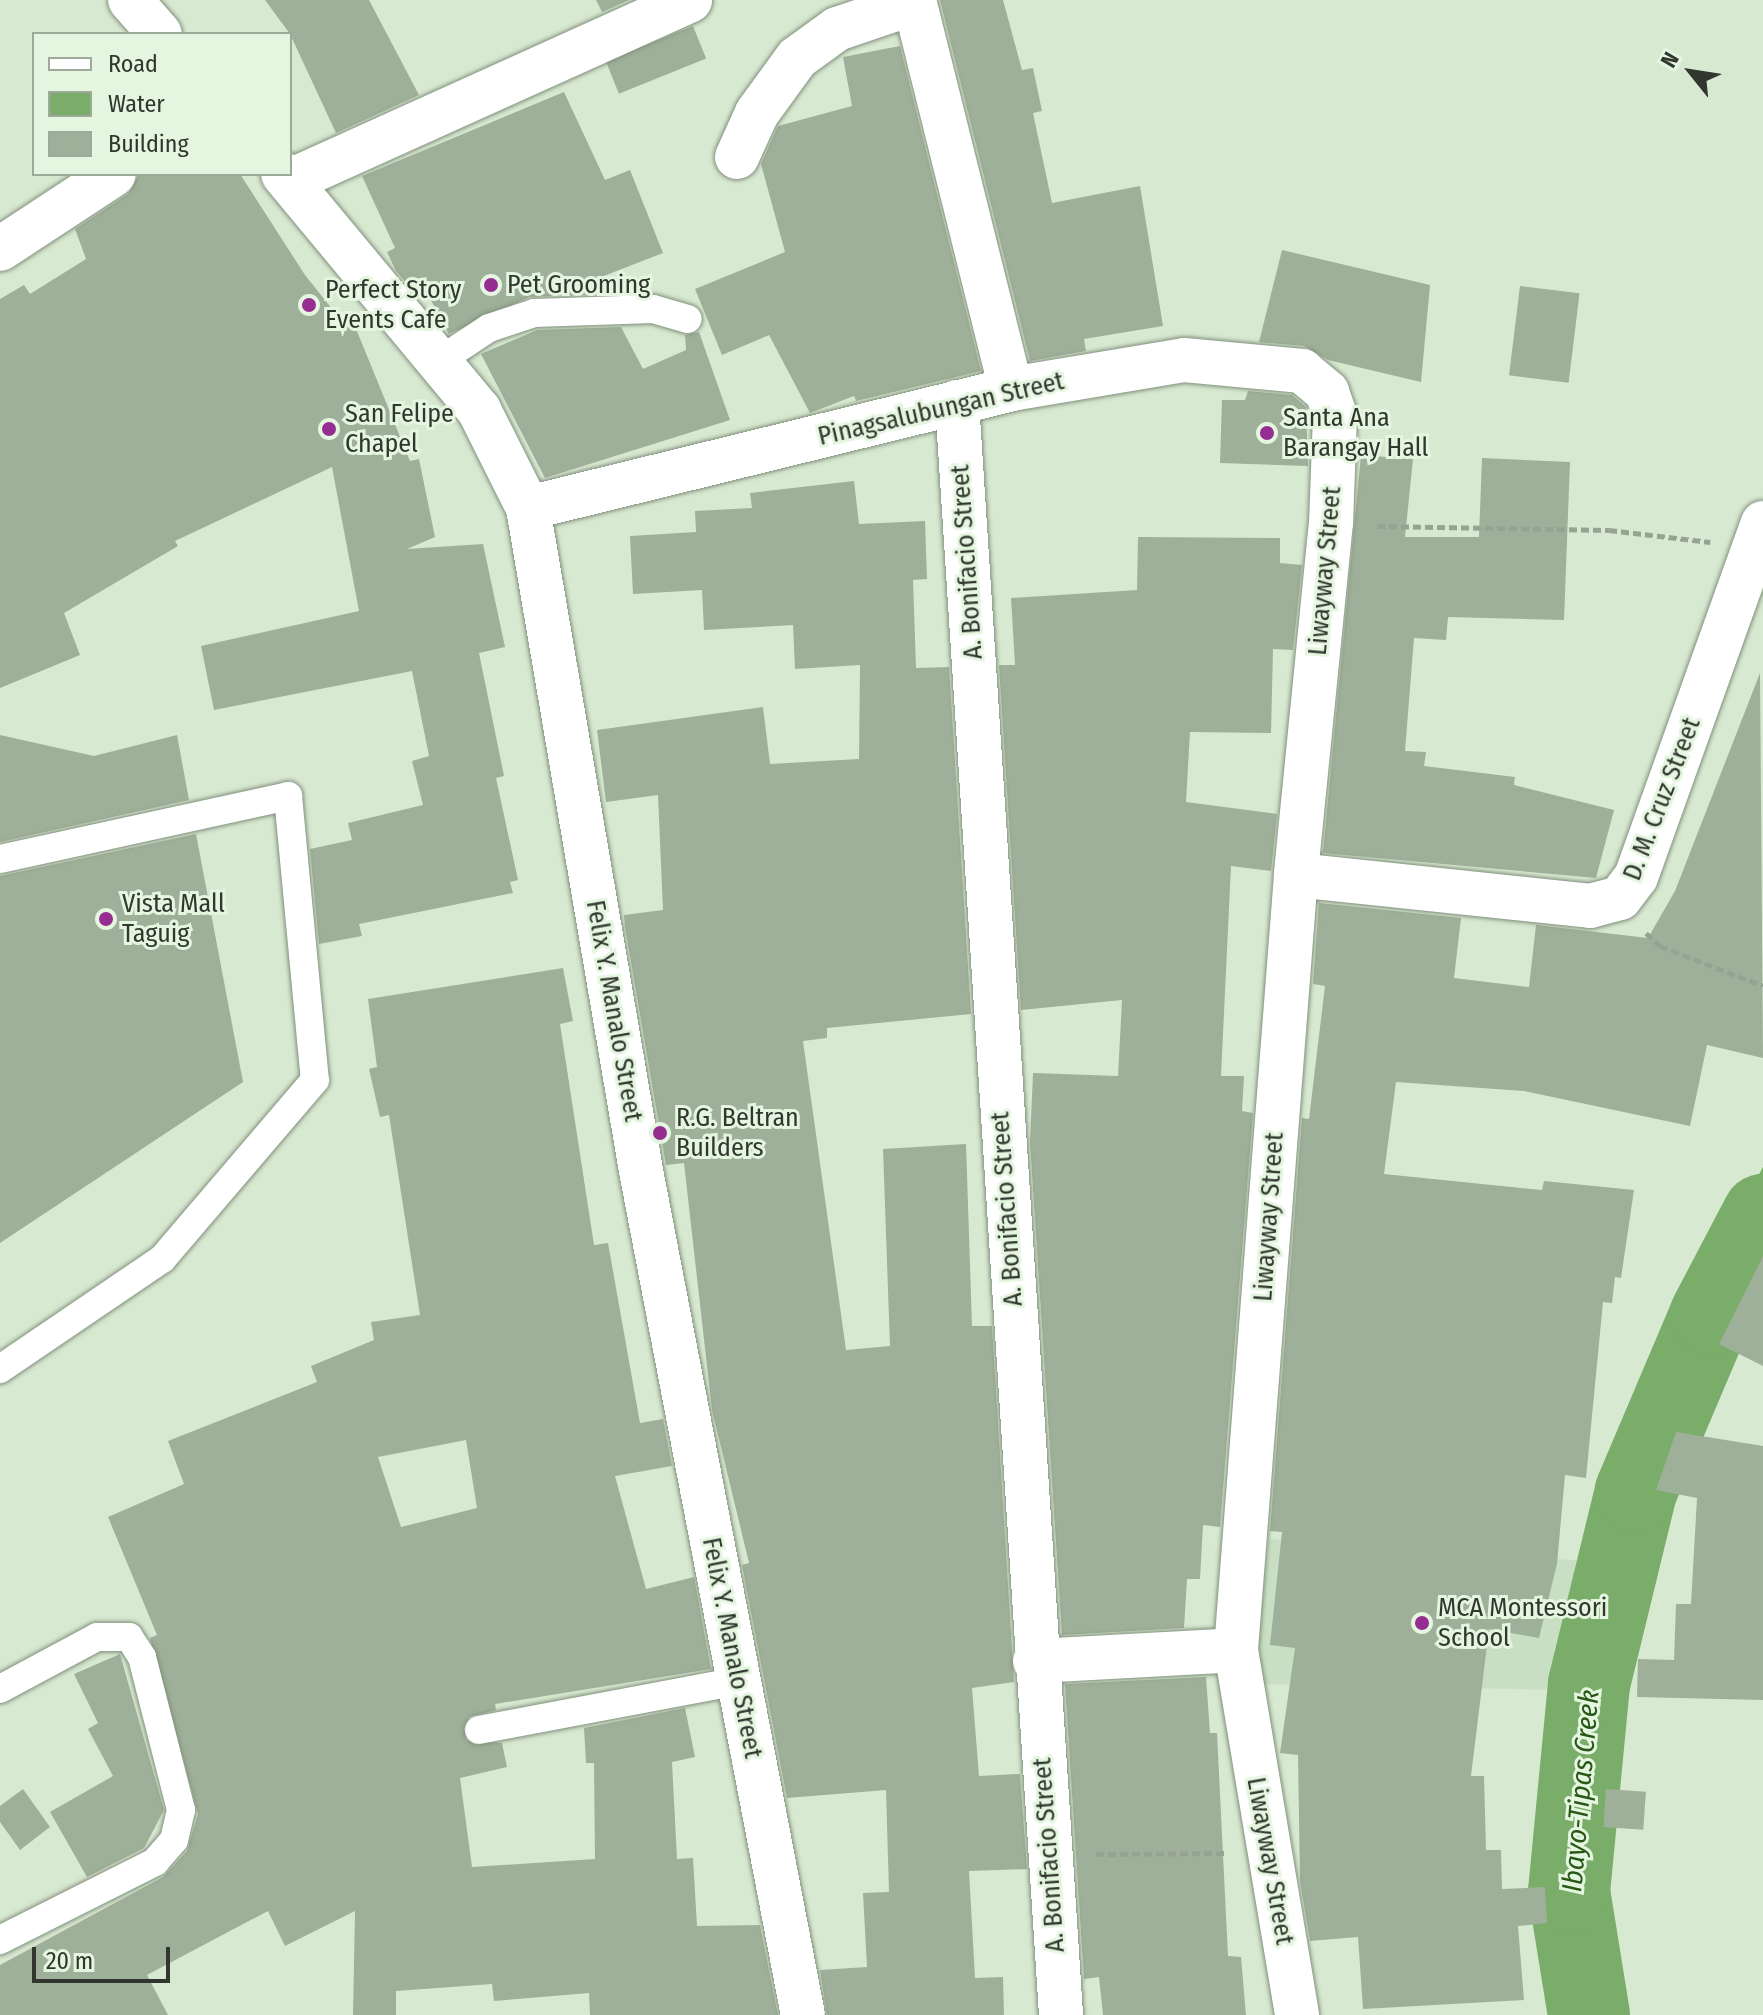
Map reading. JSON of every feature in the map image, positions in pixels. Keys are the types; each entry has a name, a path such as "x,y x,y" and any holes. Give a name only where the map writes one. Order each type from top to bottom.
{"street":[{"path":"130,0 158,32"},
{"path":"292,174 690,0"},
{"path":"737,157 757,113 797,58 837,29 914,2 1011,389"},
{"path":"0,249 111,176"},
{"name":"Felix Y. Manalo Street","path":"286,177 442,359 479,410 528,508 642,1176 803,2015"},
{"name":"Pinagsalubungan Street","path":"528,508 1011,389 1184,360 1264,364 1302,371 1327,392 1335,415"},
{"name":"A. Bonifacio Street","path":"957,402 1035,1661 1061,2015"},
{"name":"Liwayway Street","path":"1297,2015 1267,1853 1236,1650 1296,875 1331,522 1335,415"},
{"name":"D. M. Cruz Street","path":"1296,875 1590,906 1613,902 1636,877 1760,541"},
{"path":"1035,1661 1236,1650"}],"lane":[{"path":"442,359 489,328 534,313 653,309 688,319"},
{"path":"0,859 288,796 315,1080 162,1259 0,1369"},
{"path":"0,1689 97,1637 129,1637 142,1657 181,1810 174,1840 155,1862 0,1940"},
{"path":"479,1730 739,1681"}],"path":[{"path":"1331,522 1423,530 1609,530 1760,541"},
{"path":"1613,902 1660,946 1763,986"},
{"path":"1049,1854 1267,1853"}],"shaded area":[{"name":"MCA Montessori School","path":"1269,1539 1599,1562 1566,1690 1254,1684"}],"water":[{"path":"1763,1167 1763,1236 1679,1420 1636,1400"}],"building":[{"path":"265,0 369,0 419,95 336,133 292,38 292,32 289,32"},
{"path":"596,0 629,0 602,12"},
{"path":"940,0 1003,0 1022,70 1033,68 1042,111 1033,113 1052,203 1140,186 1163,326 1084,339 1086,351 1030,361"},
{"path":"693,26 706,58 619,94 606,61"},
{"path":"900,46 981,371 856,401 854,396 810,413 769,335 722,355 695,289 785,252 761,164 778,126 852,106 843,57"},
{"path":"564,92 605,180 630,170 663,253 596,279 603,294 529,297 449,334 425,289 415,293 396,271 387,252 395,248 362,176"},
{"path":"138,176 241,176 305,275 344,324 352,319 410,461 419,459 435,537 407,549 483,544 505,647 479,653 504,776 496,778 518,880 510,882 513,893 359,924 362,936 319,944 310,849 352,840 348,823 423,805 412,761 429,756 412,671 214,710 201,646 359,611 332,467 175,541 178,546 64,613 80,655 0,688 0,299 24,285 30,294 86,259 75,229 128,194"},
{"path":"1282,250 1430,285 1421,382 1328,360 1304,346 1259,342"},
{"path":"1520,286 1580,293 1569,383 1509,375"},
{"path":"621,327 643,369 686,350 685,335 699,332 730,420 545,478 481,354 537,330"},
{"name":"Santa Ana Barangay Hall","path":"1248,391 1292,395 1306,407 1308,466 1220,463 1222,400 1245,400"},
{"path":"1361,455 1413,459 1405,537 1479,537 1482,458 1570,462 1564,620 1448,617 1446,640 1414,638 1405,751 1426,752 1424,766 1515,777 1514,785 1614,810 1596,878 1323,853"},
{"path":"854,481 859,524 925,521 927,579 913,580 916,668 949,667 971,1014 827,1028 827,1038 803,1041 846,1350 890,1346 883,1149 966,1144 972,1326 992,1326 1014,1682 972,1688 979,1776 1020,1774 1027,1869 969,1871 975,1978 1003,1977 1004,2015 827,2015 820,1970 867,1967 863,1893 889,1892 886,1790 787,1798 742,1565 749,1563 712,1410 684,1163 666,1165 625,927 624,915 663,910 658,795 606,802 597,730 763,707 770,764 859,759 860,665 795,669 793,625 704,630 702,590 633,594 630,536 696,532 695,511 752,508 750,493"},
{"path":"1138,537 1280,538 1280,563 1302,565 1293,650 1273,649 1271,733 1190,732 1186,802 1277,814 1271,871 1231,866 1221,1076 1244,1076 1242,1111 1253,1113 1220,1527 1203,1525 1200,1579 1187,1579 1184,1628 1062,1635 1030,1142 1033,1073 1118,1076 1122,1000 1021,1010 999,665 1015,665 1011,598 1137,590"},
{"path":"1760,673 1763,1058 1707,1045 1690,1126 1524,1091 1396,1082 1384,1174 1542,1190 1544,1181 1634,1190 1621,1278 1615,1277 1612,1303 1603,1302 1586,1478 1565,1475 1557,1564 1539,1638 1489,1629 1471,1776 1484,1776 1486,1850 1501,1850 1502,1889 1545,1887 1547,1923 1518,1926 1524,2000 1363,2009 1358,1937 1310,1941 1300,1881 1298,1755 1280,1753 1295,1648 1270,1645 1282,1532 1270,1531 1302,1118 1309,1119 1325,986 1313,984 1319,903 1461,918 1454,978 1529,987 1536,925 1648,938 1675,891"},
{"path":"0,735 94,756 177,735 189,800 0,842"},
{"name":"Vista Mall Taguig","path":"196,834 243,1082 0,1243 0,876"},
{"path":"563,968 573,1021 560,1024 594,1245 608,1243 640,1423 663,1419 672,1466 615,1476 646,1589 694,1577 711,1669 495,1704 496,1710 469,1717 466,1740 502,1743 507,1767 460,1778 472,1867 595,1859 594,1763 586,1763 584,1728 685,1708 695,1757 672,1762 677,1859 693,1858 697,1926 760,1925 778,2015 590,2015 589,1993 494,2001 492,1984 396,1991 396,2015 353,2015 355,1911 285,1946 268,1911 147,1975 168,2015 0,2015 0,1965 163,1877 187,1851 198,1814 150,1638 157,1635 108,1517 184,1484 168,1441 317,1382 311,1366 374,1340 371,1322 420,1315 389,1115 380,1117 369,1069 377,1067 368,999","holes":["466,1440 477,1508 401,1527 378,1457"]},
{"path":"1763,1256 1763,1366 1719,1344"},
{"path":"1676,1432 1763,1446 1763,1700 1637,1697 1638,1659 1674,1660 1676,1604 1691,1604 1697,1498 1656,1490"},
{"path":"120,1654 164,1810 144,1848 87,1877 50,1812 113,1776 88,1729 98,1723 74,1674"},
{"path":"1206,1677 1210,1733 1217,1733 1228,1956 1241,1957 1246,2015 1103,2015 1099,1977 1084,1979 1065,1684"},
{"path":"23,1789 50,1827 20,1850 0,1822 0,1806"},
{"path":"1606,1789 1646,1792 1643,1830 1603,1827"}],"waterway":[{"name":"Ibayo-Tipas Creek","path":"1589,2015 1569,1892 1589,1684 1636,1491 1711,1314 1763,1215"}],"place":[{"name":"Pet Grooming","path":"491,285"},
{"name":"Perfect Story Events Cafe","path":"309,305"},
{"name":"San Felipe Chapel","path":"329,429"},
{"name":"Santa Ana Barangay Hall","path":"1267,433"},
{"name":"Vista Mall Taguig","path":"106,919"},
{"name":"R.G. Beltran Builders","path":"660,1133"},
{"name":"MCA Montessori School","path":"1422,1623"}]}
